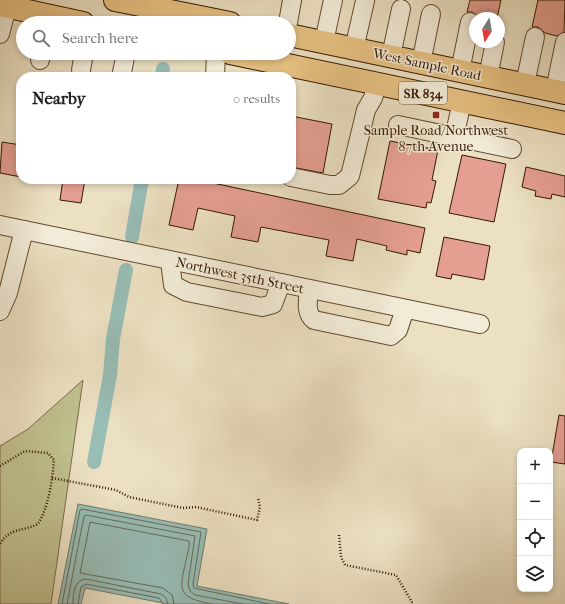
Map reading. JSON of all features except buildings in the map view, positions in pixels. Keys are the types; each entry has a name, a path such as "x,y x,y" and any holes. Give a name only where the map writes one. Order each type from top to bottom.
{"main road":[{"path":"115,0 195,16"},
{"path":"3,6 38,16"},
{"name":"West Sample Road","path":"296,36 560,92"},
{"name":"West Sample Road","path":"288,60 377,84 565,123"}],"street":[{"path":"289,16 292,0"},
{"path":"324,42 333,0"},
{"path":"354,49 365,1"},
{"path":"0,34 3,6"},
{"path":"391,56 401,9"},
{"path":"421,63 431,14"},
{"path":"460,71 469,27"},
{"path":"525,84 535,37"},
{"path":"560,92 564,42"},
{"path":"488,76 494,48"},
{"path":"122,72 125,60"},
{"path":"214,72 215,60"},
{"path":"296,178 330,185 339,185 350,176 366,110 373,98 377,84"},
{"path":"454,137 462,102"},
{"path":"398,125 512,149"},
{"name":"Northwest 35th Street","path":"0,225 309,290 480,324"},
{"path":"0,310 8,293 24,230"},
{"path":"170,261 173,285 187,292 262,307 273,304 281,284"},
{"path":"309,290 308,310 310,317 314,320 391,336 398,330 405,309"}],"path":[{"path":"0,466 25,451 48,453 54,460 52,478 42,517 38,524 11,531 4,536 0,544"},
{"path":"52,478 116,490 129,497 183,508 196,507 257,520 260,507 258,498"},
{"path":"338,535 340,557 345,565 396,575 413,604"}],"green space":[{"path":"83,380 51,604 0,604 0,446 28,429"}],"water":[{"path":"78,504 207,529 197,586 289,604 168,604 85,588 81,604 58,604"}],"waterway":[{"path":"132,237 141,184"},
{"path":"94,462 110,375 113,339 126,270"}],"place":[{"name":"Sample Road/Northwest 87th Avenue","path":"436,115"}]}
